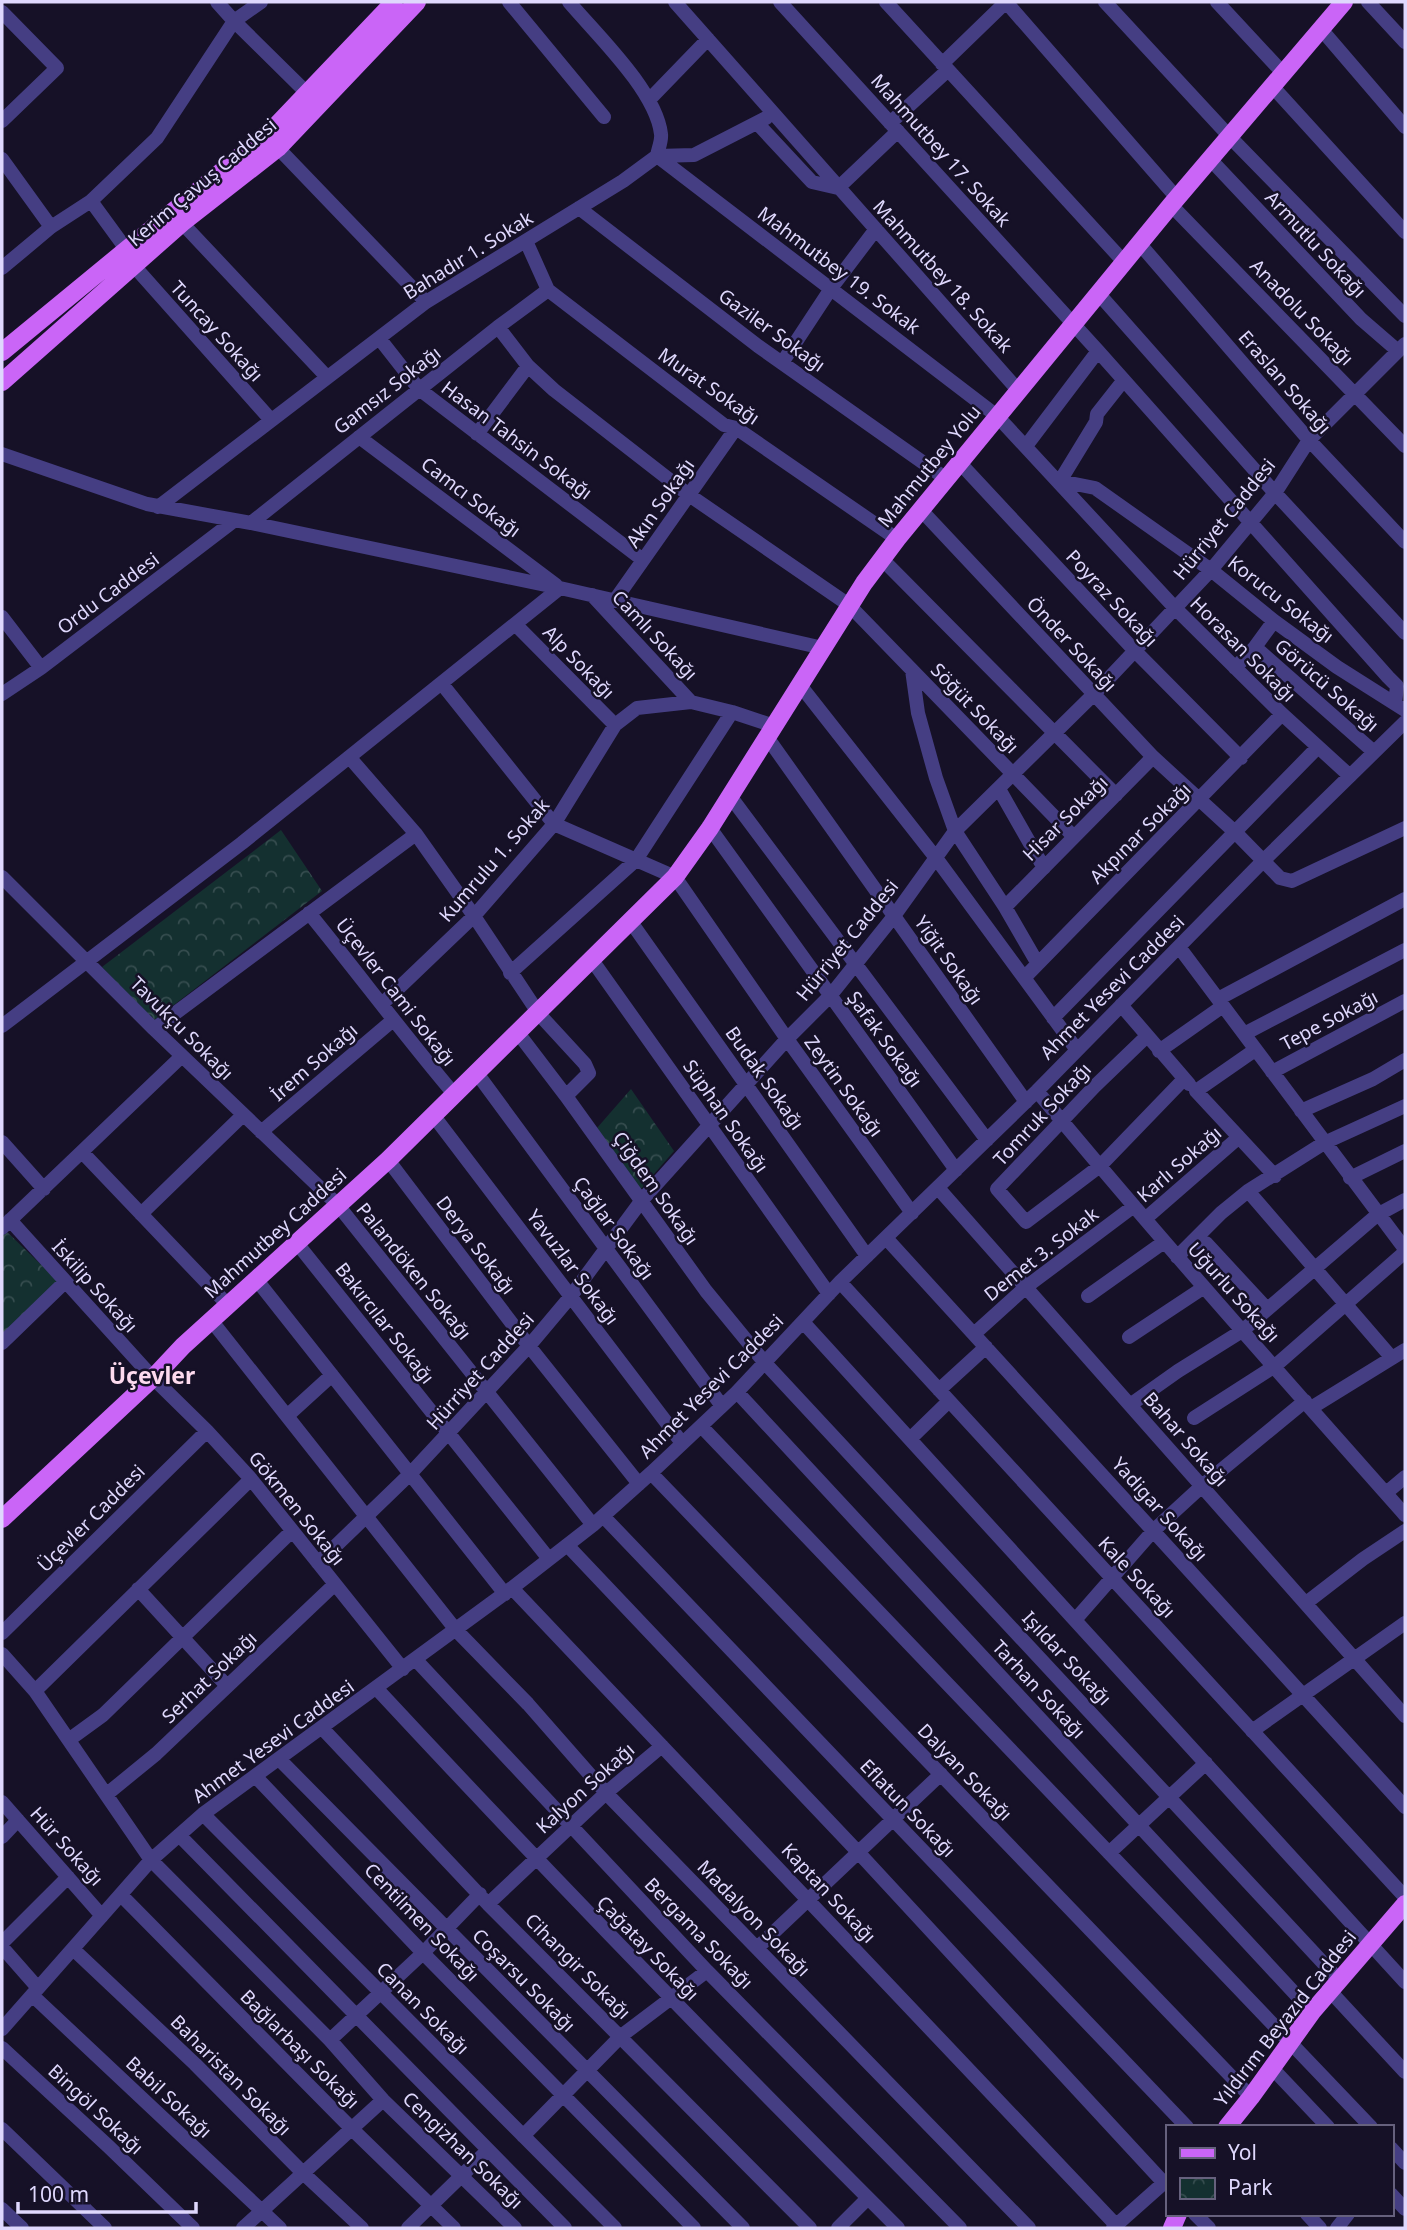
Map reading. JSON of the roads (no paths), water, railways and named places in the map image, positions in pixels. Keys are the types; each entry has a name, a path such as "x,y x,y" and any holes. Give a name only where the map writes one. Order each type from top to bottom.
{"main road":[{"name":"Kerim Çavuş Caddesi","path":"2,352 272,131 394,2"},
{"name":"Kerim Çavuş Caddesi","path":"2,382 182,223 278,148 417,2"},
{"name":"Mahmutbey Yolu","path":"576,976 675,877 710,828 849,605 945,478 1139,243 1344,2"},
{"name":"Mahmutbey Caddesi","path":"2,1519 211,1320 388,1160 576,976"},
{"name":"Yıldırım Beyazıd Caddesi","path":"1229,2125 1312,2012 1405,1904"}],"street":[{"path":"217,2 307,93"},
{"path":"2,268 51,227 91,201 157,138 233,21 261,2"},
{"path":"509,2 604,117"},
{"path":"569,2 631,74 649,100 661,135 657,156 694,155 774,114"},
{"name":"Mahmutbey 18. Sokak","path":"676,2 1018,390"},
{"name":"Mahmutbey 17. Sokak","path":"780,2 1251,520 1397,686 1403,718"},
{"path":"886,2 1124,262"},
{"path":"838,188 1006,2"},
{"name":"Anadolu Sokağı","path":"1006,2 1174,202 1405,446"},
{"path":"1105,2 1230,137 1405,316"},
{"path":"1216,2 1405,232"},
{"path":"1368,2 1405,42"},
{"path":"2,12 57,68 2,121"},
{"path":"1321,29 1405,127"},
{"path":"649,100 708,39"},
{"name":"Mahmutbey 18. Sokak","path":"757,123 812,182 838,188"},
{"path":"278,148 426,302"},
{"name":"Bahadır 1. Sokak","path":"158,507 426,302 623,181 657,156"},
{"name":"Mahmutbey 19. Sokak","path":"657,156 997,415 1026,446"},
{"path":"2,159 51,227"},
{"name":"Armutlu Sokağı","path":"1210,159 1361,319 1401,348"},
{"path":"91,201 126,249"},
{"name":"Gaziler Sokağı","path":"579,208 782,363 945,478"},
{"path":"182,223 327,377"},
{"path":"782,363 832,287 876,229"},
{"name":"Murat Sokağı","path":"526,241 548,290 724,425 736,428 897,539"},
{"name":"Eraslan Sokağı","path":"1139,243 1309,440 1405,542"},
{"name":"Tuncay Sokağı","path":"134,266 271,421"},
{"name":"Gamsız Sokağı","path":"251,523 548,290"},
{"path":"1098,293 1405,633"},
{"name":"Söğüt Sokağı","path":"498,327 528,366 554,390 689,495 849,605 1074,837"},
{"name":"Hasan Tahsin Sokağı","path":"379,338 419,389 643,560"},
{"name":"Hürriyet Caddesi","path":"318,1563 449,1435 529,1346 571,1296 642,1200 830,996 894,916 955,831 1093,695 1211,570 1275,492 1309,440 1401,348"},
{"path":"1026,446 1098,351"},
{"path":"477,434 528,366"},
{"path":"1060,481 1097,422 1097,414 1123,381"},
{"name":"Akın Sokağı","path":"615,600 736,428"},
{"name":"Camcı Sokağı","path":"359,437 560,588"},
{"name":"Horasan Sokağı","path":"1026,446 1175,608 1317,748 1350,776"},
{"path":"2,454 158,507 251,523 560,588 823,648"},
{"name":"Poyraz Sokağı","path":"959,461 1135,650 1241,758"},
{"name":"Korucu Sokağı","path":"1060,481 1095,488 1211,570 1403,718"},
{"name":"Önder Sokağı","path":"921,510 1153,757 1236,832 1280,877 1292,881 1405,828"},
{"name":"Ordu Caddesi","path":"2,694 41,668 235,520"},
{"path":"882,559 1116,795"},
{"path":"2,1026 350,758 560,588"},
{"name":"Camlı Sokağı","path":"592,595 691,702"},
{"path":"2,617 7,635 41,668"},
{"path":"1235,668 1255,648 1274,621"},
{"name":"Alp Sokağı","path":"516,625 615,725"},
{"name":"Görücü Sokağı","path":"1255,648 1374,752"},
{"path":"912,670 918,713 936,778 955,831 1005,907 1038,964"},
{"path":"442,684 554,824 675,877"},
{"path":"800,685 936,858 1077,1051"},
{"path":"615,725 638,708 691,702 732,712 771,732"},
{"path":"510,972 636,860 732,712"},
{"name":"Akpınar Sokağı","path":"1024,978 1282,714"},
{"name":"Ahmet Yesevi Caddesi","path":"2,2029 151,1860 203,1814 509,1591 598,1520 651,1473 737,1392 840,1282 1077,1051 1374,752 1403,718"},
{"name":"Kumrulu 1. Sokak","path":"382,1004 474,916 554,824 615,725"},
{"name":"Yiğit Sokağı","path":"771,732 894,916 1031,1096"},
{"path":"1053,1018 1317,748"},
{"name":"Hisar Sokağı","path":"1005,907 1153,757"},
{"path":"350,758 416,834 538,1014 585,1064 589,1073 566,1096"},
{"path":"999,789 1044,868"},
{"path":"730,796 987,1140"},
{"name":"Şafak Sokağı","path":"710,828 956,1170"},
{"path":"154,1029 416,834"},
{"name":"Tavukçu Sokağı","path":"2,877 154,1029 337,1204"},
{"name":"Zeytin Sokağı","path":"675,877 787,1040 912,1213"},
{"path":"1159,1051 1220,1002 1405,899"},
{"name":"Üçevler Cami Sokağı","path":"309,913 382,1004 392,1021 454,1094"},
{"name":"Budak Sokağı","path":"631,922 867,1256"},
{"path":"1179,947 1405,1251 1275,1366 1194,1418"},
{"path":"1244,1034 1405,950"},
{"name":"Süphan Sokağı","path":"592,960 829,1294"},
{"name":"Tepe Sokağı","path":"1272,1072 1405,1001"},
{"path":"1122,1005 1184,1079 1275,1176"},
{"name":"İrem Sokağı","path":"261,1132 392,1021"},
{"name":"Çiğdem Sokağı","path":"518,1033 706,1291 765,1363"},
{"name":"Tomruk Sokağı","path":"1100,1166 1026,1222 998,1189 1128,1052 1147,1037"},
{"path":"1196,1091 1255,1050"},
{"path":"6,1224 182,1056"},
{"path":"1301,1111 1373,1079 1405,1060"},
{"name":"Çağlar Sokağı","path":"476,1072 722,1406"},
{"path":"1100,1166 1184,1079"},
{"name":"Uğurlu Sokağı","path":"1031,1096 1062,1122 1203,1288 1405,1515"},
{"path":"1177,1257 1220,1213 1248,1191 1324,1143 1405,1105"},
{"path":"141,1214 243,1115"},
{"name":"Yavuzlar Sokağı","path":"433,1115 682,1443"},
{"name":"Karlı Sokağı","path":"1144,1219 1238,1138"},
{"path":"2,1142 44,1189"},
{"path":"1350,1178 1405,1151"},
{"path":"82,1152 228,1305"},
{"name":"Derya Sokağı","path":"388,1160 529,1346 639,1484"},
{"name":"Bahar Sokağı","path":"938,1188 1405,1716"},
{"path":"1248,1191 1392,1358"},
{"path":"1130,1405 1242,1331 1377,1214 1405,1200"},
{"name":"Palandöken Sokağı","path":"337,1204 487,1393 598,1520"},
{"name":"Demet 3. Sokak","path":"974,1334 1026,1287 1134,1206"},
{"name":"İskilip Sokağı","path":"6,1224 65,1282 153,1378"},
{"name":"Yadigar Sokağı","path":"886,1238 1405,1807"},
{"name":"Bakırcılar Sokağı","path":"296,1242 549,1559"},
{"path":"1088,1296 1164,1242"},
{"path":"1192,1242 1206,1243 1267,1309"},
{"name":"Kaptan Sokağı","path":"256,1279 410,1475 509,1591 808,1899 1115,2227"},
{"path":"2,1343 65,1282"},
{"name":"Kale Sokağı","path":"840,1282 1405,1898"},
{"path":"1129,1337 1203,1288"},
{"name":"Madalyon Sokağı","path":"211,1320 456,1630 528,1704 606,1793 1029,2228"},
{"path":"803,1322 1405,1982"},
{"path":"910,1439 986,1347"},
{"path":"1075,1620 1153,1531 1202,1486 1308,1404 1405,1350"},
{"name":"Işıldar Sokağı","path":"765,1363 1170,1797 1335,1986 1405,2071"},
{"path":"287,1416 332,1375"},
{"name":"Gökmen Sokağı","path":"153,1378 251,1479 404,1670"},
{"name":"Tarhan Sokağı","path":"737,1392 1312,2012"},
{"path":"701,1426 1369,2125"},
{"name":"Üçevler Caddesi","path":"2,1633 207,1431"},
{"name":"Dalyan Sokağı","path":"651,1473 1251,2097"},
{"path":"1386,1493 1405,1477"},
{"path":"36,1691 251,1479"},
{"name":"Eflatun Sokağı","path":"598,1520 1185,2125"},
{"path":"70,1739 103,1716 292,1531"},
{"path":"1306,1603 1405,1531"},
{"path":"567,1545 1166,2181 1115,2227"},
{"name":"Serhat Sokağı","path":"107,1794 156,1754 335,1584"},
{"path":"138,1589 227,1686"},
{"path":"1252,1731 1405,1623"},
{"name":"Cengizhan Sokağı","path":"2,1654 36,1691 151,1860 330,2040 383,2100 515,2228"},
{"name":"Bergama Sokağı","path":"416,1660 707,1971 960,2228"},
{"name":"Çağatay Sokağı","path":"377,1689 670,1999 898,2228"},
{"name":"Cihangir Sokağı","path":"321,1728 484,1899 810,2228"},
{"name":"Kalyon Sokağı","path":"330,2040 446,1930 535,1859 606,1793 662,1746"},
{"name":"Coşarsu Sokağı","path":"279,1759 743,2228"},
{"path":"1109,1853 1206,1763"},
{"path":"757,1948 941,1774"},
{"name":"Centilmen Sokağı","path":"255,1776 423,1953 694,2228"},
{"name":"Hür Sokağı","path":"2,1802 103,1916"},
{"name":"Canan Sokağı","path":"203,1814 615,2228"},
{"path":"2,1837 18,1820"},
{"path":"179,1835 565,2228"},
{"path":"2,1945 68,1877"},
{"name":"Bağlarbaşı Sokağı","path":"121,1895 353,2130 454,2228"},
{"name":"Babil Sokağı","path":"2,1945 35,1992 280,2228"},
{"name":"Baharistan Sokağı","path":"73,1949 195,2064 303,2174 362,2228"},
{"path":"523,2136 621,2036 707,1971"},
{"name":"Bingöl Sokağı","path":"2,2048 193,2228"},
{"path":"1272,2067 1326,2125"},
{"path":"243,2228 383,2100"},
{"path":"2,2129 105,2228"},
{"path":"408,2228 488,2150"},
{"path":"1393,2150 1405,2163"},
{"path":"1393,2196 1405,2209"},
{"path":"838,2228 868,2199"},
{"path":"2,2209 22,2228"}],"district":[{"name":"Üçevler","path":"152,1376"}]}
